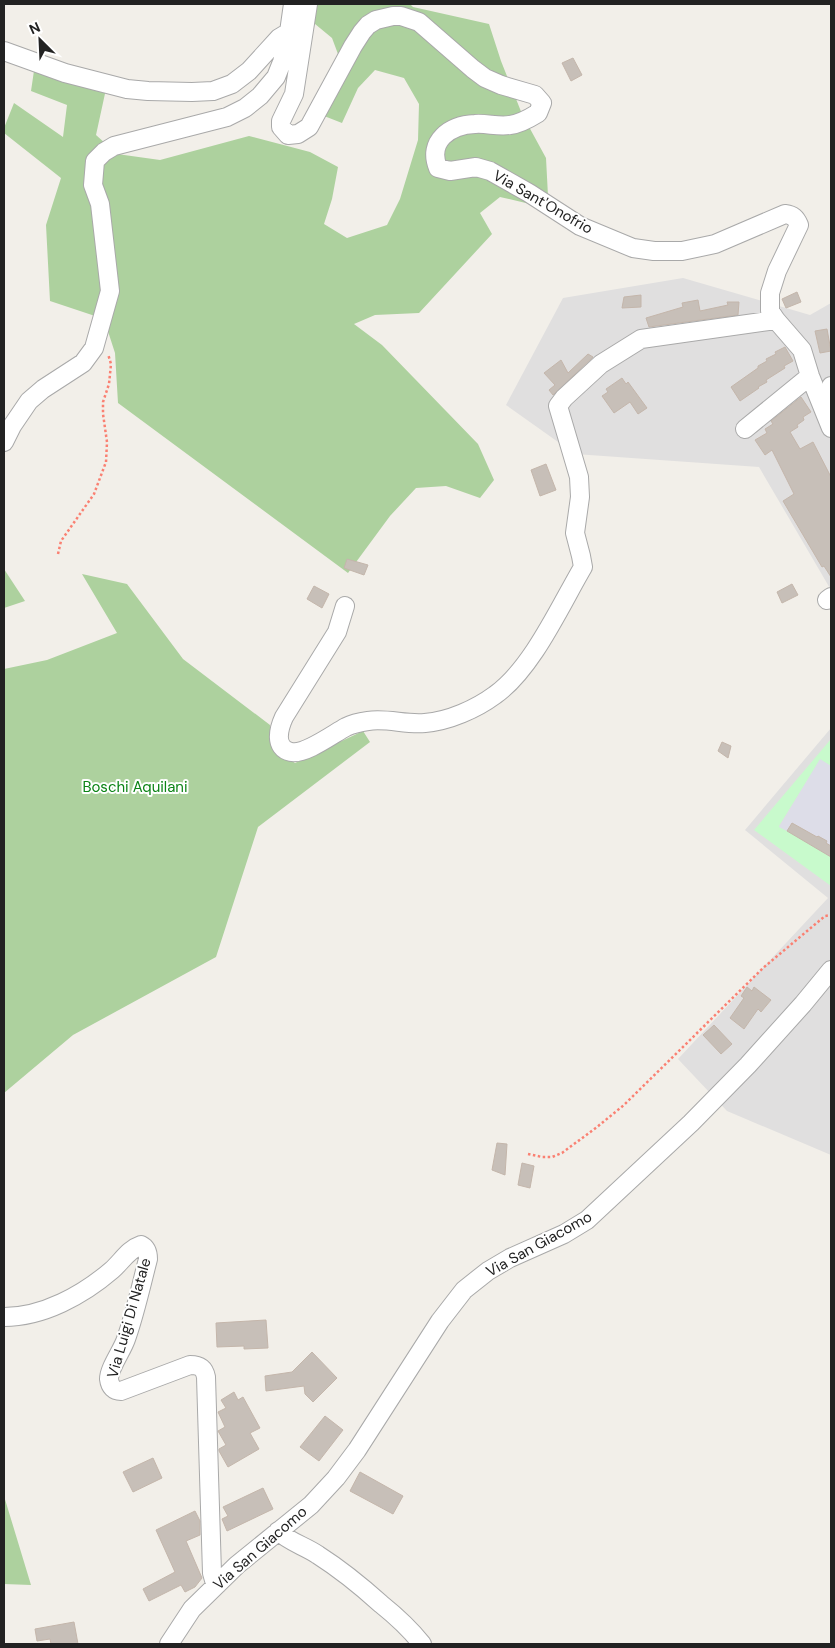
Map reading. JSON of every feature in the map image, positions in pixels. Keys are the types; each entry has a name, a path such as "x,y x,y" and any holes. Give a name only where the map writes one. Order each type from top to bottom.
{"street":[{"path":"4,442 29,401 43,389 83,363 94,348 110,291 100,204 93,185 96,161 104,152 114,146 227,117 245,108 260,96 276,77 289,36 293,4"},
{"name":"Via Sant'Onofrio","path":"308,4 294,94 281,121 281,127 288,135 298,134 309,127 353,46 368,25 383,18 401,16 419,22 485,78 535,95 542,103 538,114 511,125 473,124 459,126 447,132 439,140 435,151 434,159 438,168 450,171 476,167 490,171 529,193 580,226 633,248 654,251 682,251 715,244 785,214 791,214 799,225 777,271 770,293 770,311 802,350 810,376 830,421"},
{"path":"4,52 56,70 127,89 174,92 213,91 232,84 249,72 279,38 284,35 289,36"},
{"path":"345,606 337,632 278,729 279,740 284,749 292,752 305,749 347,726 368,720 425,723 448,718 475,708 496,695 531,657 583,567 582,556 575,533 580,497 579,477 558,406 564,398 602,364 641,339 776,320"},
{"path":"745,429 810,376"},
{"path":"831,386 831,403"},
{"name":"Via San Giacomo","path":"169,1644 192,1610 237,1565 311,1505 336,1478 357,1450 440,1320 464,1290 488,1271 510,1258 564,1234 587,1220 717,1097 831,970"},
{"name":"Via Luigi Di Natale","path":"4,1317 20,1317 37,1313 64,1300 89,1287 112,1270 131,1250 141,1245 145,1247 148,1252 146,1268 126,1340 110,1374 109,1381 111,1387 116,1391 122,1391 190,1365 201,1367 205,1371 212,1572 214,1580 218,1584"},
{"path":"278,1531 286,1539 310,1550 341,1571 410,1629 422,1644"}],"path":[{"path":"58,554 61,541 94,494 106,462 107,442 103,402 109,384 111,364 100,329"},
{"path":"528,1154 552,1157 562,1153 598,1127 624,1105 763,968 825,916 831,915"}],"shaded area":[{"path":"683,278 810,315 831,303 831,590 759,467 575,454 506,405 563,298"},
{"path":"831,728 831,1155 727,1111 678,1059 828,898 745,830"},
{"path":"820,759 831,766 831,846 826,843 827,841 793,823 787,831 779,827"}],"green space":[{"path":"312,4 410,4 413,7 489,24 522,114 546,158 548,196 530,204 500,197 480,213 492,234 419,313 375,315 354,324 382,345 478,444 494,480 480,498 446,486 416,488 390,516 348,573 118,403 115,353 104,319 50,301 46,225 61,178 4,133 4,128 14,103 63,137 67,105 31,91 35,64 106,89 96,135 117,154 160,160 249,136 310,152 338,167 332,199 324,224 347,238 387,225 400,199 418,140 419,104 404,78 375,70 358,88 342,123 319,114 341,62 332,38 309,19"},
{"path":"4,569 25,601 4,608"},
{"name":"Boschi Aquilani","path":"82,574 127,584 183,659 270,725 275,750 295,763 363,731 370,742 258,827 216,957 73,1035 4,1093 4,669 47,660 117,633"},
{"path":"831,739 831,766 820,760 779,826 831,857 831,886 754,830"},
{"path":"4,1496 31,1585 4,1584"}],"building":[{"path":"573,58 582,75 571,81 562,63"},
{"path":"797,292 801,302 786,308 782,299"},
{"path":"641,295 641,307 622,308 624,297"},
{"path":"698,300 700,311 728,305 727,302 739,302 738,315 649,327 646,318 683,307 682,303"},
{"path":"827,329 831,351 820,353 815,331"},
{"path":"785,347 793,361 740,401 731,387 767,361 766,359 776,354 775,352"},
{"path":"588,354 593,357 553,395 549,390 555,385 544,373 561,360 568,373"},
{"path":"622,378 626,384 628,382 647,408 638,414 630,402 614,413 602,396 608,392 606,389"},
{"path":"801,397 811,412 803,417 804,420 797,425 798,427 790,432 800,449 813,442 831,477 831,577 824,566 822,567 783,501 794,494 772,450 765,455 755,440 767,433 765,429 773,424 771,421"},
{"path":"546,464 556,490 540,496 531,470"},
{"path":"347,559 368,565 364,575 344,568"},
{"path":"792,584 798,595 782,603 777,592"},
{"path":"314,586 329,594 322,608 307,599"},
{"path":"722,742 731,746 728,758 718,751"},
{"path":"792,823 827,841 826,843 831,846 831,857 787,831"},
{"path":"747,987 752,991 754,987 771,1000 761,1012 758,1009 744,1029 730,1018 744,998 741,996"},
{"path":"714,1025 732,1044 721,1054 703,1035"},
{"path":"497,1143 507,1144 505,1175 492,1170"},
{"path":"522,1163 534,1166 530,1188 518,1185"},
{"path":"266,1320 268,1348 244,1349 244,1346 217,1347 216,1323"},
{"path":"312,1352 337,1378 313,1402 305,1394 304,1386 266,1391 265,1376 292,1372"},
{"path":"234,1392 238,1400 243,1397 260,1428 250,1433 259,1449 228,1467 219,1451 219,1449 226,1445 218,1431 225,1427 218,1412 226,1408 221,1400"},
{"path":"325,1416 343,1430 319,1461 300,1447"},
{"path":"153,1458 162,1478 133,1492 123,1472"},
{"path":"360,1472 403,1496 393,1514 350,1491"},
{"path":"263,1488 273,1509 227,1531 222,1519 228,1516 223,1507"},
{"path":"195,1511 200,1521 200,1535 186,1541 202,1578 195,1587 185,1592 181,1585 149,1601 143,1589 175,1572 156,1530"},
{"path":"74,1622 78,1644 51,1644 50,1639 37,1641 35,1629"}]}
